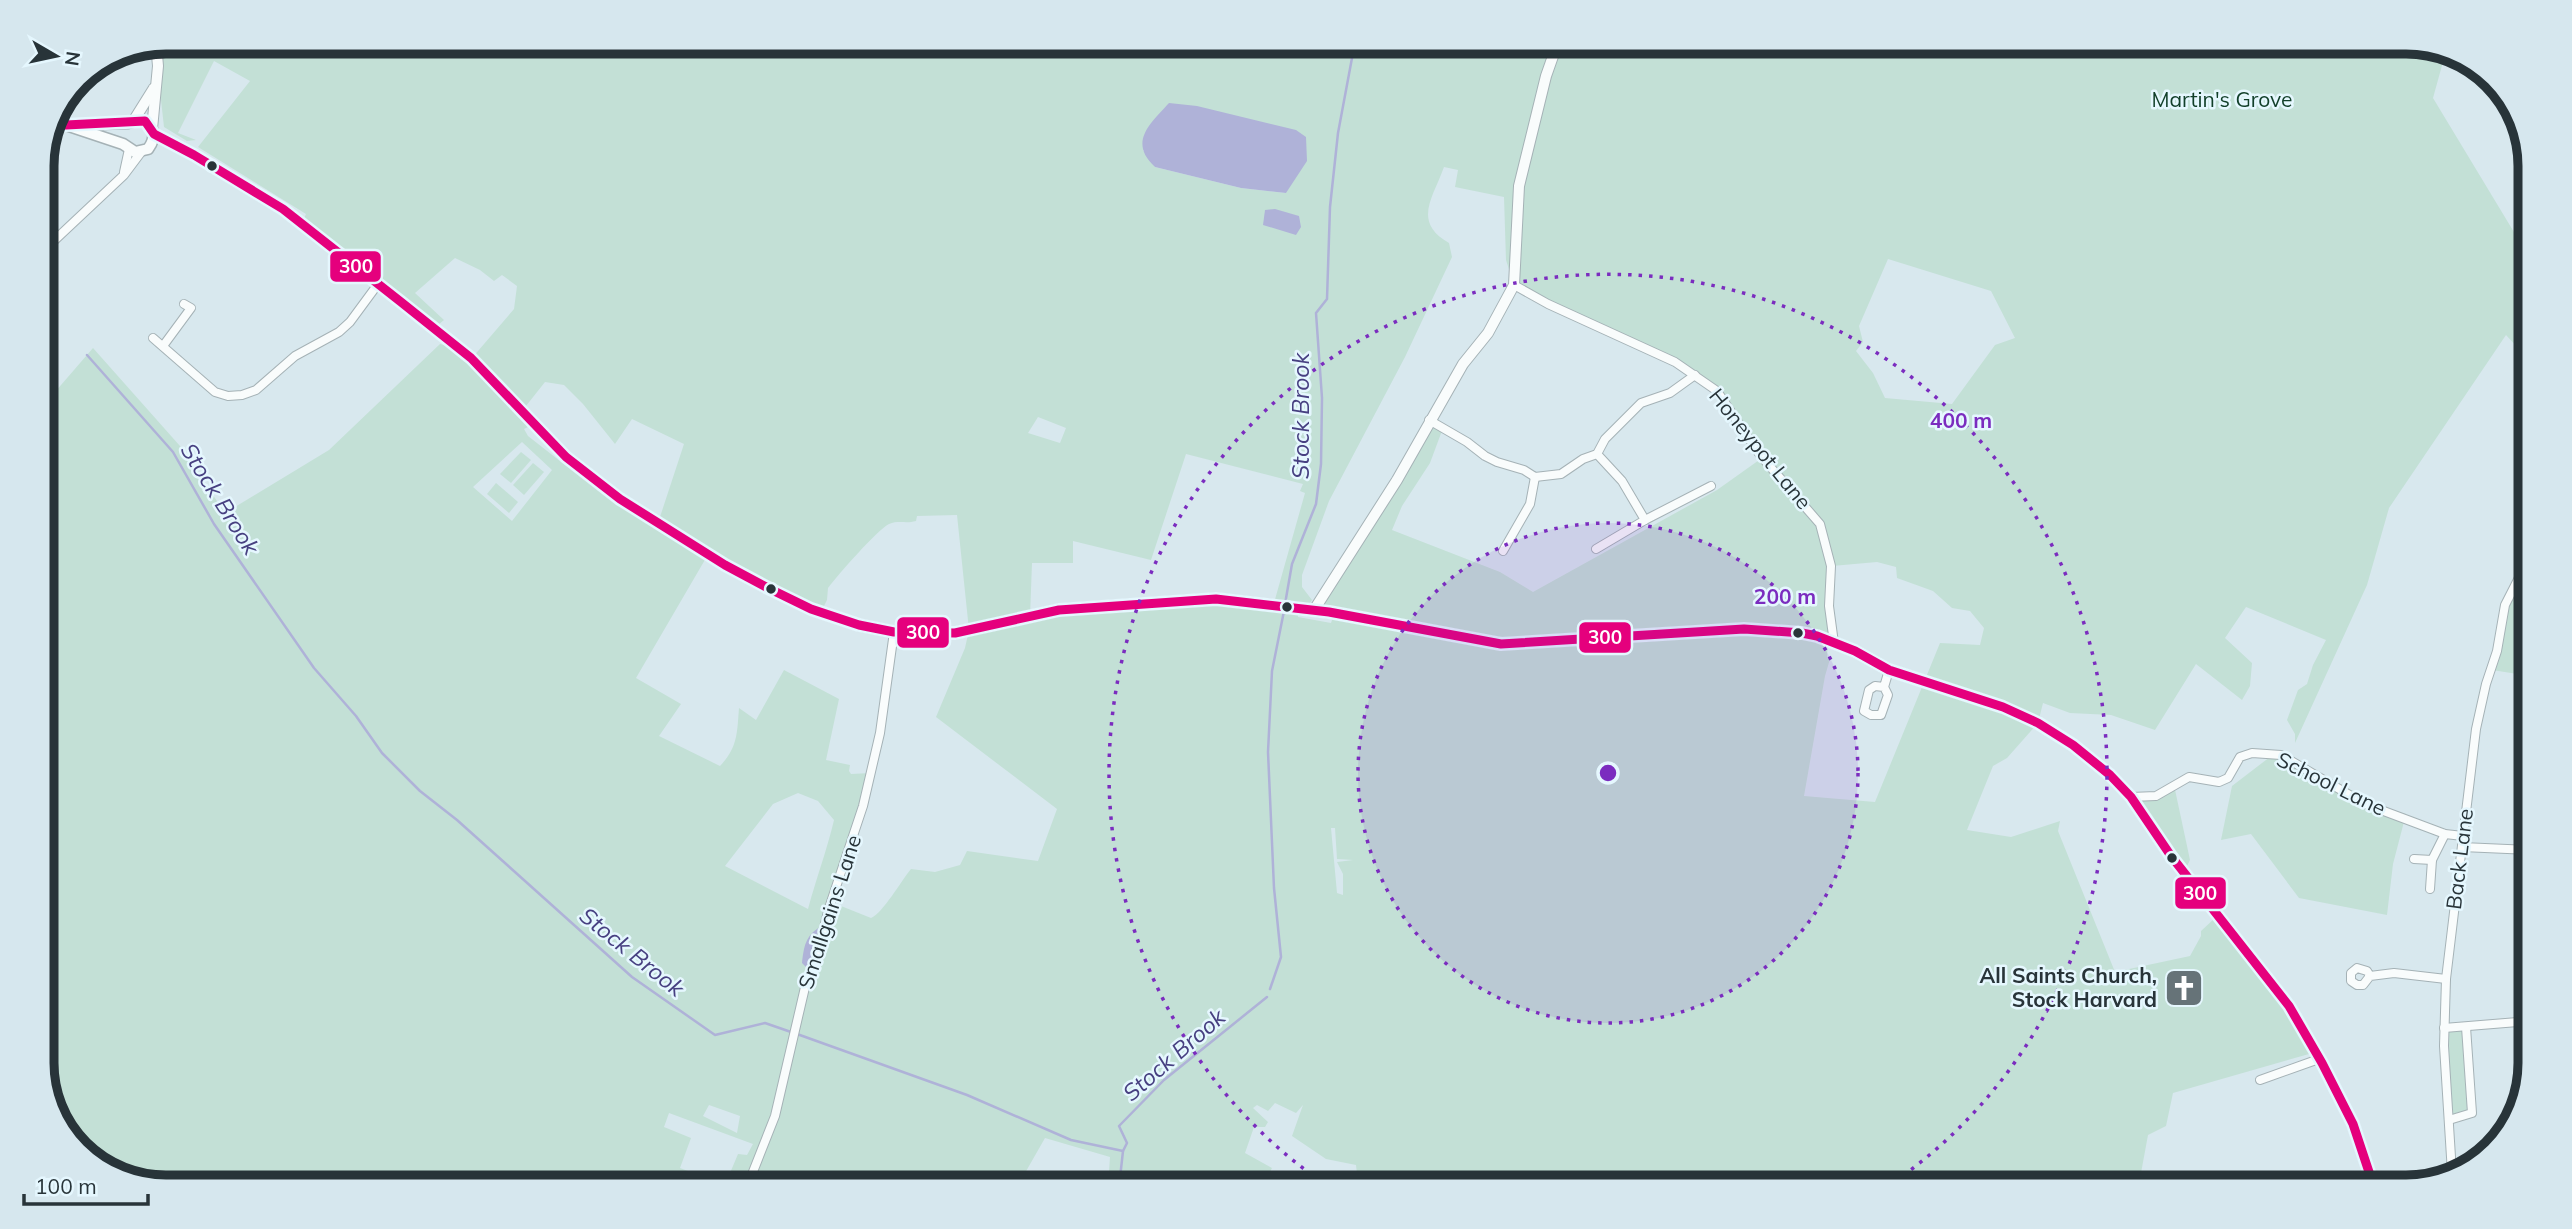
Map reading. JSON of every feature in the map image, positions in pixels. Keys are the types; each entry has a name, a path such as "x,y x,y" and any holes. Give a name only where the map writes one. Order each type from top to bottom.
{"main road":[{"path":"64,123 145,121 153,132 283,209 297,223 378,284 433,330 461,349 566,457 620,499 725,565 770,589 811,609 859,625 894,632 955,633 1059,611 1216,599 1314,610 1501,644 1744,629 1802,633 1855,651 1889,670 2003,708 2038,723 2073,745 2110,775 2130,797 2171,856 2289,1006 2353,1124 2370,1175"},
{"path":"126,147 122,134 131,122"},
{"path":"64,123 126,147 184,150"},
{"path":"146,149 153,132"}],"street":[{"path":"1314,610 1403,470 1463,364 1488,333 1514,285 1519,186 1542,89 1554,54"},
{"path":"153,132 156,55"},
{"path":"131,122 156,85"},
{"path":"124,175 126,147"},
{"path":"54,240 124,175 146,149"},
{"path":"153,338 215,392 228,396 242,395 256,390 295,356 339,332 350,322 378,284"},
{"name":"Honeypot Lane","path":"1514,285 1548,304 1675,362 1717,391 1760,455 1820,524 1832,566 1829,606 1834,643"},
{"path":"163,346 191,308"},
{"path":"1429,420 1497,462 1524,470 1535,477 1561,474 1583,459 1597,454 1605,439 1641,404 1670,393 1695,375"},
{"path":"1597,454 1622,481 1645,520"},
{"path":"1503,551 1530,504 1535,477"},
{"path":"1596,549 1711,486"},
{"name":"Back Lane","path":"2452,1165 2444,1028 2446,979 2476,729 2497,651 2501,617 2518,580"},
{"name":"Smallgains Lane","path":"752,1175 775,1116 828,908 863,806 880,733 894,632"},
{"path":"1884,687 1889,670"},
{"name":"School Lane","path":"2130,797 2156,796 2189,777 2219,782 2228,778 2240,757 2252,753 2281,755 2365,804 2445,834 2463,836"},
{"path":"2430,889 2432,860 2445,834"},
{"path":"2462,847 2518,849"},
{"path":"2414,859 2432,860"},
{"path":"2370,976 2394,973 2446,979"},
{"path":"2444,1028 2518,1022"},
{"path":"2449,1120 2472,1113 2466,1027"},
{"path":"2260,1080 2319,1059"}],"green space":[{"name":"Martin's Grove","path":"161,54 166,54 2428,56 2443,61 2433,98 2518,239 2518,348 2506,335 2389,508 2367,585 2295,743 2295,734 2287,720 2298,690 2307,684 2326,640 2246,607 2225,638 2252,663 2250,686 2242,700 2196,664 2155,730 2111,715 2070,713 2043,703 2038,723 2007,758 1993,766 1967,830 2011,837 2060,821 2058,831 2115,972 2190,956 2201,931 2215,918 2227,926 2316,1052 2173,1093 2166,1126 2148,1135 2142,1175 1345,1175 1347,1171 1357,1174 1356,1165 1326,1159 1292,1136 1303,1105 1296,1113 1275,1103 1268,1111 1257,1105 1253,1108 1268,1122 1265,1127 1254,1127 1245,1153 1272,1168 1268,1175 1109,1175 1110,1157 1045,1138 1024,1175 729,1175 738,1154 747,1155 753,1144 669,1113 664,1127 691,1138 680,1168 699,1175 144,1173 110,1160 77,1131 60,1099 54,1070 54,393 93,348 180,446 225,513 329,450 440,344 461,349 472,358 514,309 517,286 502,275 494,281 480,270 455,258 415,293 444,320 433,329 301,225 306,214 198,147 250,81 214,61 178,133 196,140 187,141 164,127","holes":["1296,130 1286,193 1241,188 1155,167 1143,150","1444,167 1458,170 1455,187 1504,197 1506,260 1514,285 1695,375 1717,391 1762,458 1717,490 1533,592 1500,572 1392,530 1402,506 1430,463 1443,428 1429,420 1314,610 1334,614 1331,623 1298,617 1298,609 1306,609 1312,600 1302,587 1302,575 1329,501 1405,357 1452,257 1449,243 1431,227 1428,218 1431,199","1888,259 1991,291 2015,338 1995,345 1952,404 1885,398 1873,373 1856,351 1863,342 1859,326","545,382 564,385 615,444 632,419 684,444 658,523 616,505 528,436 524,429 534,424 522,411","1038,417 1066,428 1060,443 1028,433","522,442 552,470 512,521 473,487","1186,454 1303,484 1300,491 1305,493 1274,603 1216,599 1030,617 1032,563 1073,563 1073,541 1151,560","957,515 969,630 965,648 936,717 1057,809 1038,861 967,851 960,865 935,872 911,869 886,903 871,918 831,902 871,773 851,774 850,765 826,760 839,699 784,670 756,720 739,708 733,746 720,766 659,736 681,704 636,678 706,558 811,609 823,608 828,588 876,535 889,524 916,521 917,516","1877,562 1896,567 1897,578 1933,591 1952,608 1970,611 1984,628 1980,645 1940,643 1875,802 1804,796 1830,659 1827,658 1832,566","798,793 818,801 834,820 808,909 725,866 773,804","1331,828 1335,828 1337,859 1353,860 1337,862 1343,874 1343,895 1337,893","709,1105 740,1116 737,1133 703,1116"]},
{"path":"521,452 531,460 511,483 500,474"},
{"path":"533,463 544,472 524,495 513,485"},
{"path":"496,483 518,502 509,513 487,494"},
{"path":"2518,581 2518,674 2492,670 2501,617"},
{"path":"2279,750 2380,806 2406,814 2393,864 2387,915 2299,898 2251,834 2221,840 2232,786"},
{"path":"2174,785 2190,860 2184,872 2131,797 2149,797"},
{"path":"2466,1027 2472,1113 2449,1120 2444,1028"}],"water":[{"path":"1169,103 1197,106 1296,130 1306,137 1307,161 1286,193 1241,188 1155,167 1147,158 1143,141 1149,126"},
{"path":"1275,209 1299,216 1301,227 1296,235 1263,225 1265,210"},
{"path":"820,927 816,950 808,969 802,963 805,947 811,934"}],"waterway":[{"name":"Stock Brook","path":"1285,604 1292,564 1316,504 1321,464 1322,398 1316,313 1327,299 1330,207 1338,133 1353,54"},
{"path":"87,355 173,452 214,524 314,668 356,716 382,753 420,791 457,820 632,977 715,1035 765,1023 791,1032"},
{"name":"Stock Brook","path":"1270,989 1281,957 1274,888 1268,752 1272,671 1284,611"},
{"name":"Stock Brook","path":"1120,1175 1123,1151 1127,1143 1119,1126 1164,1080 1267,997"},
{"path":"797,1034 967,1095 1071,1140 1123,1151"}],"transit line":[{"name":"300","path":"63,124 145,121 154,134 283,209 401,302 471,358 566,457 620,499 725,565 770,589 811,609 859,625 894,632 955,633 1059,610 1216,599 1329,612 1501,644 1744,629 1802,633 1855,651 1889,670 2003,707 2038,723 2073,745 2110,775 2131,797 2171,856 2289,1006 2353,1124 2370,1175"}],"place":[{"name":"All Saints Church, Stock Harvard","path":"2184,988"}]}
